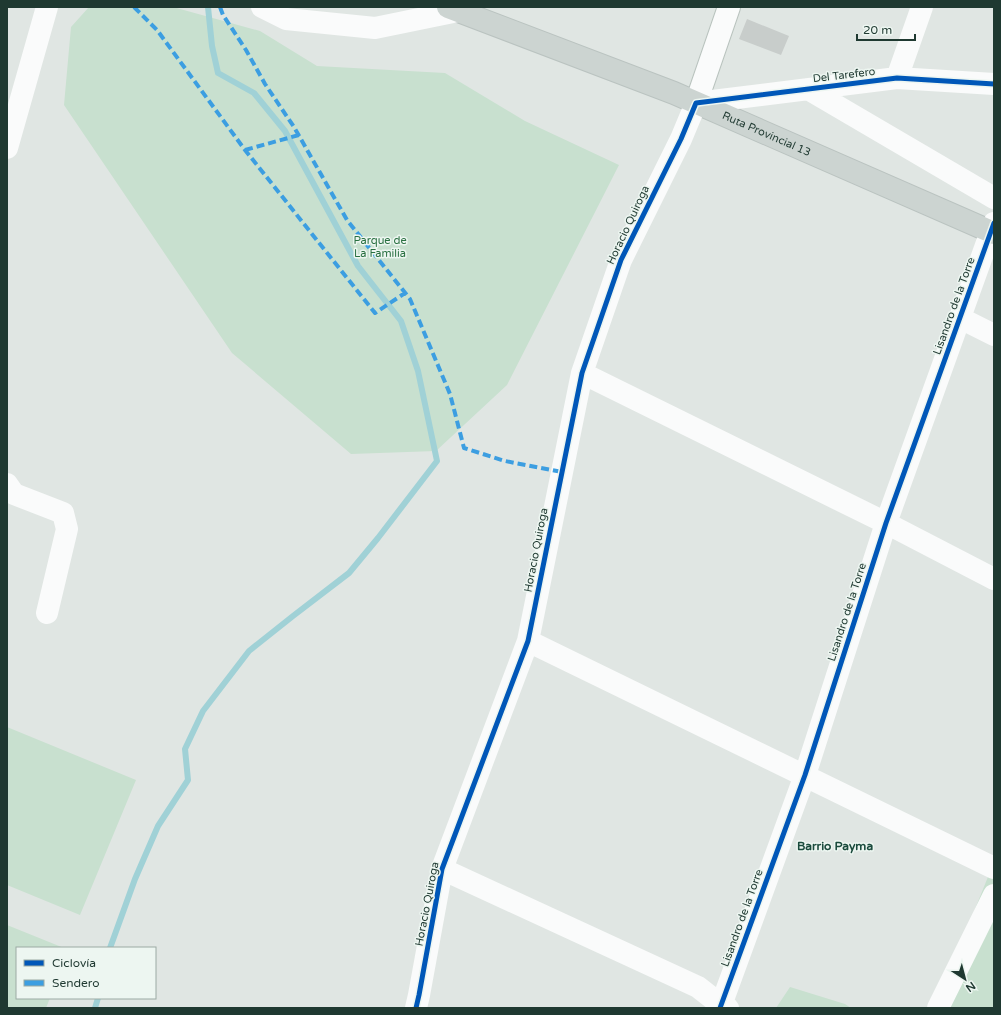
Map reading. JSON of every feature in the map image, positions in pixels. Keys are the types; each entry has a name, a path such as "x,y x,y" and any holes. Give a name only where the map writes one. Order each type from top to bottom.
{"main road":[{"name":"Ruta Provincial 13","path":"453,9 674,93 993,229"}],"street":[{"path":"7,148 47,7"},
{"path":"262,7 286,19 375,28 453,9"},
{"name":"Horacio Quiroga","path":"413,1004 442,869 528,641 582,373 621,260 681,140 696,103 729,7"},
{"path":"897,78 922,7"},
{"name":"Del Tarefero","path":"696,103 897,78 994,84"},
{"path":"808,89 994,198"},
{"name":"Lisandro de la Torre","path":"723,1007 806,775 886,523 993,229"},
{"path":"960,318 994,335"},
{"path":"582,373 886,523 994,579"},
{"path":"7,484 14,494 63,513 67,529 47,612"},
{"path":"528,641 806,775 994,868"},
{"path":"442,869 698,987 723,1007"},
{"path":"938,1008 994,895"}],"green space":[{"name":"Parque de La Familia","path":"89,7 173,7 260,31 317,66 445,73 525,121 619,165 507,385 436,451 351,454 232,353 64,105 71,27"},
{"path":"7,727 136,780 80,915 7,885"},
{"path":"994,862 994,1008 950,1008 962,941"},
{"path":"7,925 62,947 16,947 16,999 50,999 46,1008 7,1008"},
{"path":"790,987 845,1004 851,1008 776,1008"}],"building":[{"path":"747,19 789,36 781,55 739,39"}],"waterway":[{"path":"110,947 135,879 158,826 188,780 185,749 203,711 249,651 349,573 437,461 418,371 401,321 358,266 285,131 254,93 218,73 212,46 208,7"},
{"path":"95,1008 98,999"}],"marked path":[{"path":"134,7 157,30 245,150 375,313 405,293"},
{"path":"220,7 223,15 246,50 265,84 294,127 347,220 410,299 450,394 464,448 505,461 562,472"},
{"path":"245,150 299,135"}],"cycle path":[{"path":"416,1008 442,869 528,641 582,373 621,260 681,139 696,103 897,78 994,84"},
{"path":"720,1008 805,775 886,523 994,223"}],"district":[{"name":"Barrio Payma","path":"835,846"}]}
